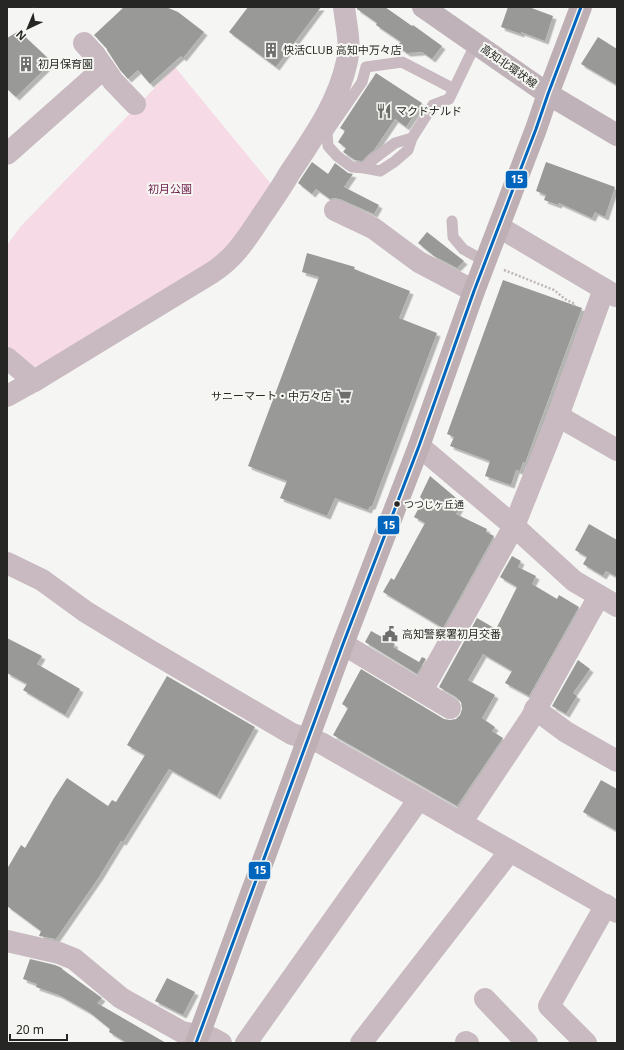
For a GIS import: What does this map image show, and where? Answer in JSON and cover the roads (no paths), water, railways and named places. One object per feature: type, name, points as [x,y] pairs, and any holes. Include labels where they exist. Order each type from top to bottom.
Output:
[{"type":"main road","name":"高知北環状線","points":[[424,7],[548,94],[617,135]]},
{"type":"main road","points":[[197,1039],[343,644],[419,446],[474,291],[493,265],[499,228],[581,7]]},
{"type":"street","points":[[7,396],[213,272],[224,264],[240,248],[320,126],[340,86],[347,60],[348,41],[344,7]]},
{"type":"street","points":[[84,43],[95,55],[113,81],[136,104]]},
{"type":"street","points":[[7,154],[104,68]]},
{"type":"street","points":[[335,210],[373,228],[419,262],[474,291]]},
{"type":"street","points":[[422,691],[514,526],[610,292],[499,228]]},
{"type":"street","points":[[7,358],[34,381]]},
{"type":"street","points":[[558,416],[617,450]]},
{"type":"street","points":[[419,446],[514,526],[574,581],[608,601],[535,709],[461,823]]},
{"type":"street","points":[[7,563],[42,580],[86,612],[292,734],[321,743],[611,908],[549,1006],[586,1043]]},
{"type":"street","points":[[343,644],[450,708]]},
{"type":"street","points":[[535,709],[566,732],[617,761]]},
{"type":"street","points":[[246,1043],[419,799]]},
{"type":"street","points":[[361,1043],[510,851]]},
{"type":"street","points":[[7,941],[58,953],[74,959],[121,998],[197,1039],[215,1039],[220,1043]]},
{"type":"street","points":[[485,999],[527,1043]]},
{"type":"lane","points":[[451,94],[402,62],[366,67],[362,82],[328,133],[328,146],[337,156],[352,167],[365,168],[371,161],[395,143],[412,138],[433,105],[451,94],[476,44]]},
{"type":"lane","points":[[452,221],[453,238],[463,249],[493,265]]},
{"type":"place","name":"快活CLUB 高知中万々店","points":[[271,50]]},
{"type":"place","name":"初月保育園","points":[[26,64]]},
{"type":"place","name":"マクドナルド","points":[[384,111]]},
{"type":"place","name":"サニーマート・中万々店","points":[[344,396]]},
{"type":"place","name":"つつじヶ丘通","points":[[397,504]]},
{"type":"place","name":"高知警察署初月交番","points":[[390,634]]},
{"type":"park label","name":"初月公園","points":[[170,189]]}]
